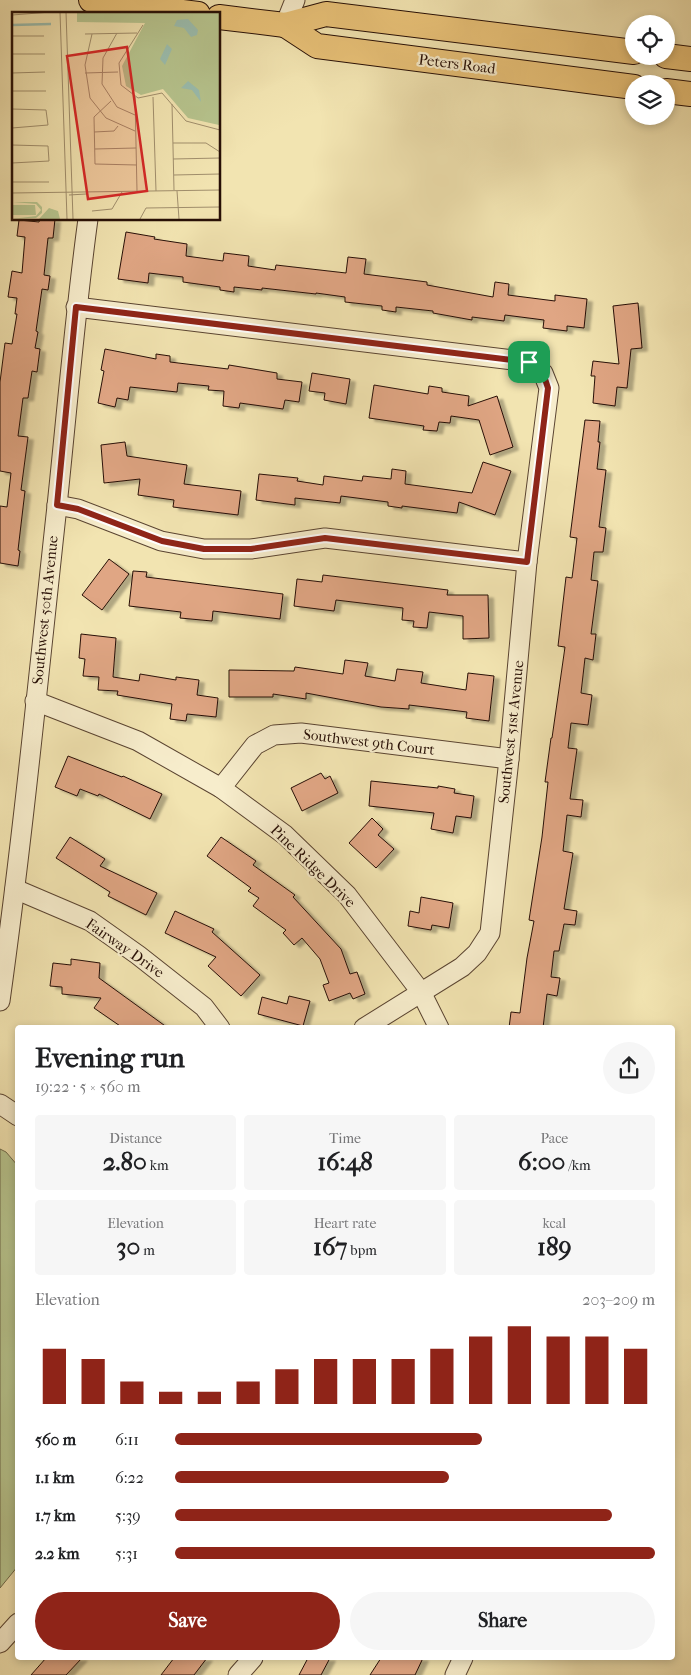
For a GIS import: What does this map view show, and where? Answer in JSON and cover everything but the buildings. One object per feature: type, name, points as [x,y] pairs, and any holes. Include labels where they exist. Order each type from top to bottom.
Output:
[{"type":"main road","points":[[91,0],[115,8],[161,4],[191,12]]},
{"type":"main road","name":"Peters Road","points":[[220,16],[285,25],[326,14],[625,51]]},
{"type":"main road","name":"Peters Road","points":[[285,25],[317,46],[625,85]]},
{"type":"main road","points":[[675,57],[691,59]]},
{"type":"main road","points":[[675,92],[691,94]]},
{"type":"street","points":[[285,25],[294,0]]},
{"type":"street","name":"Southwest 50th Avenue","points":[[0,1001],[15,889],[57,505],[76,307],[88,220]]},
{"type":"street","name":"Southwest 51st Avenue","points":[[76,307],[529,362],[543,373],[548,388],[527,562],[509,759],[490,933],[477,953],[462,967],[369,1025]]},
{"type":"street","points":[[57,505],[78,509],[162,541],[204,549],[251,549],[325,538],[527,562]]},
{"type":"street","name":"Pine Ridge Drive","points":[[35,701],[138,741],[221,788],[286,835],[347,896],[421,992],[438,1025]]},
{"type":"street","name":"Southwest 9th Court","points":[[221,788],[255,745],[274,735],[301,733],[509,759]]},
{"type":"street","name":"Fairway Drive","points":[[15,889],[90,921],[138,955],[204,1008],[218,1025]]},
{"type":"street","points":[[0,1104],[15,1114]]},
{"type":"street","points":[[0,1643],[15,1626]]},
{"type":"street","points":[[238,1675],[250,1660]]},
{"type":"street","points":[[455,1675],[462,1660]]},
{"type":"green space","points":[[0,1149],[6,1152],[15,1162],[15,1570],[0,1588]]},
{"type":"route","points":[[76,307],[529,362],[543,373],[548,388],[527,562],[325,538],[251,549],[204,549],[162,541],[78,509],[57,505],[76,307]]}]
